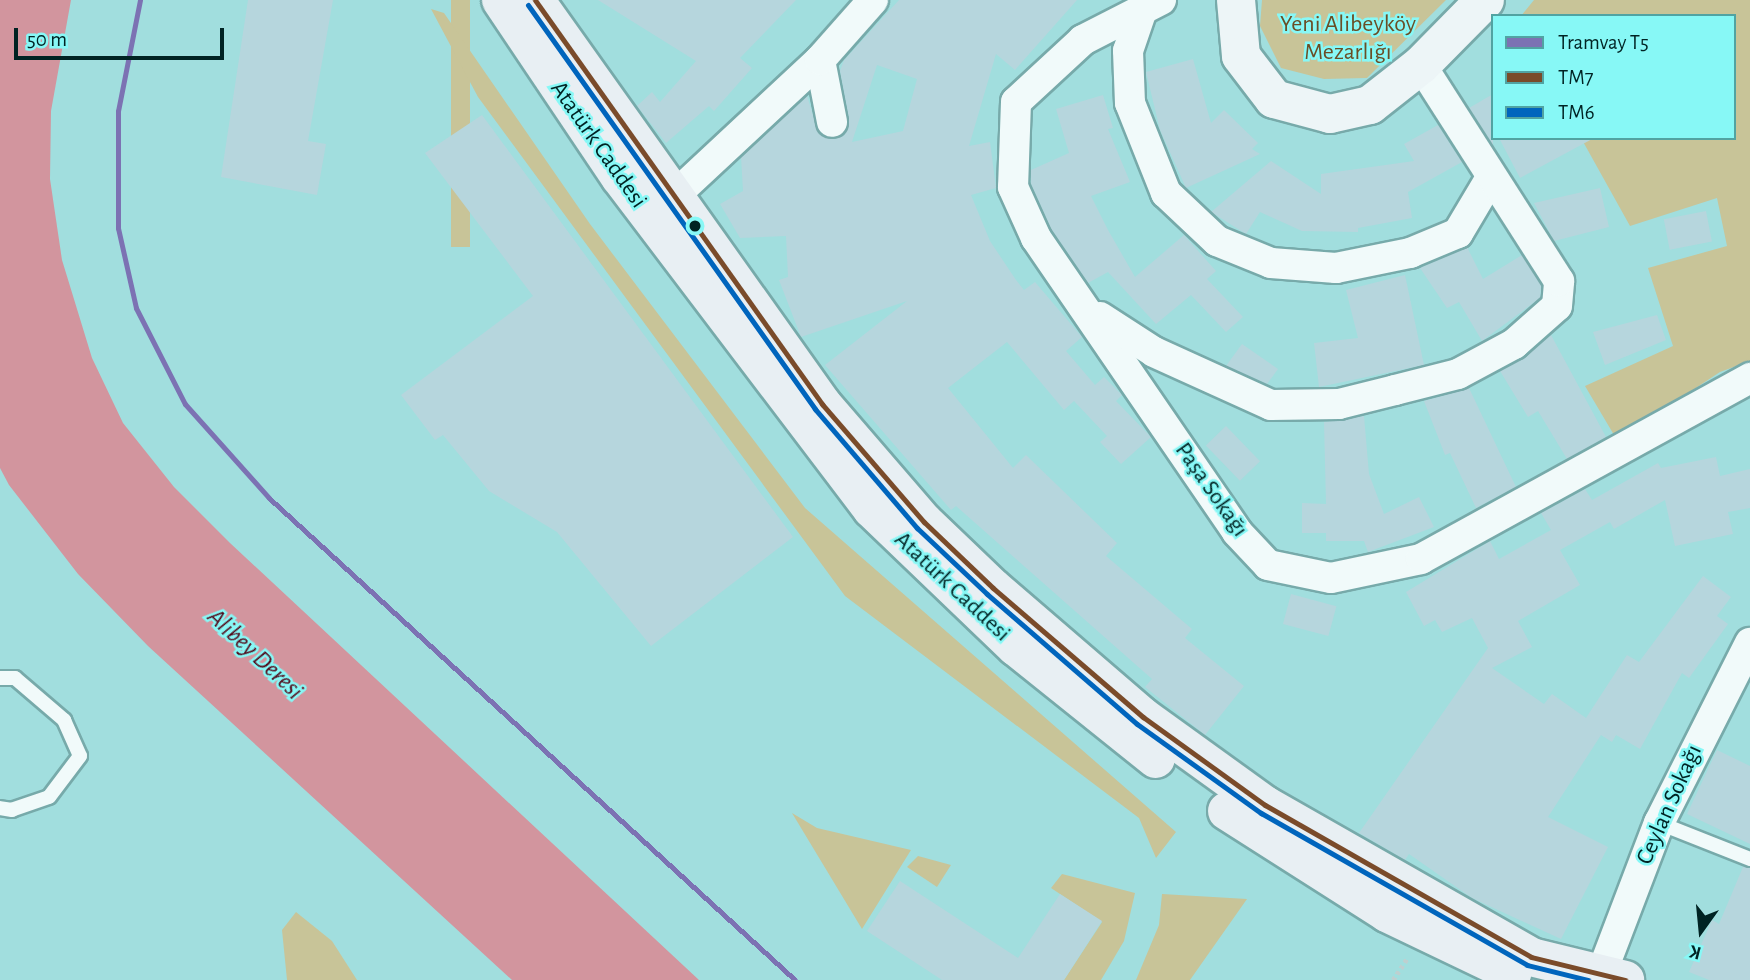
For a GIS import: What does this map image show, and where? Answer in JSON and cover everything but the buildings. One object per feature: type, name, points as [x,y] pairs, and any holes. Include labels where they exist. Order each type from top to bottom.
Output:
[{"type":"main road","name":"Atatürk Caddesi","points":[[501,0],[620,177],[766,376],[833,463],[917,556],[1104,720],[1211,800],[1387,913],[1527,980]]},
{"type":"main road","name":"Atatürk Caddesi","points":[[535,0],[822,404],[924,522],[1073,659],[1200,760],[1338,850],[1531,957],[1609,977]]},
{"type":"main road","points":[[1236,0],[1241,56],[1274,99],[1330,114],[1370,105],[1421,65],[1485,0]]},
{"type":"street","points":[[673,197],[820,60],[873,0]]},
{"type":"street","points":[[1152,5],[1128,51],[1130,103],[1166,193],[1217,241],[1271,263],[1335,268],[1410,253],[1458,233],[1490,179]]},
{"type":"street","name":"Paşa Sokağı","points":[[1152,5],[1083,40],[1016,102],[1013,187],[1036,238],[1237,532],[1268,565],[1331,578],[1421,559],[1750,378]]},
{"type":"street","points":[[820,60],[832,122]]},
{"type":"street","points":[[1087,309],[1154,352],[1271,405],[1339,404],[1458,374],[1514,344],[1557,306],[1559,281],[1490,179],[1421,65]]},
{"type":"street","name":"Ceylan Sokağı","points":[[1609,977],[1659,823],[1750,643]]},
{"type":"lane","points":[[0,678],[15,678],[64,720],[80,756],[49,797],[0,808]]},
{"type":"lane","points":[[1659,823],[1750,859]]},
{"type":"green space","points":[[451,0],[470,0],[470,247],[451,247]]},
{"type":"green space","name":"Yeni Alibeyköy Mezarlığı","points":[[1262,0],[1446,0],[1367,78],[1324,79],[1281,68],[1260,26]]},
{"type":"green space","points":[[1534,0],[1750,0],[1750,361],[1720,372],[1617,440],[1585,386],[1673,346],[1648,268],[1727,246],[1717,198],[1630,226],[1582,140],[1736,140],[1736,14],[1523,14]]},
{"type":"green space","points":[[431,9],[444,13],[590,224],[805,508],[1176,832],[1156,858],[1139,818],[845,596],[478,97]]},
{"type":"green space","points":[[792,813],[817,828],[911,850],[862,929]]},
{"type":"green space","points":[[918,856],[951,865],[937,887],[907,867]]},
{"type":"green space","points":[[1062,874],[1135,893],[1124,941],[1101,980],[1064,980],[1102,922],[1051,888]]},
{"type":"green space","points":[[1162,894],[1247,899],[1190,980],[1136,980],[1159,925]]},
{"type":"green space","points":[[296,912],[332,941],[357,980],[287,980],[282,930]]},
{"type":"water","name":"Alibey Deresi","points":[[0,0],[71,0],[51,111],[50,179],[62,260],[92,358],[123,423],[174,487],[230,543],[699,980],[512,980],[148,646],[78,574],[9,485],[0,468]]},
{"type":"tram line","name":"T5","points":[[140,0],[118,111],[118,228],[136,308],[185,404],[269,498],[795,980]]},
{"type":"transit line","name":"TM7","points":[[535,0],[822,404],[924,522],[993,588],[1143,717],[1265,805],[1531,957],[1625,980]]},
{"type":"transit line","name":"TM6","points":[[528,5],[815,409],[917,528],[987,594],[1137,724],[1261,813],[1527,965],[1588,980]]}]
